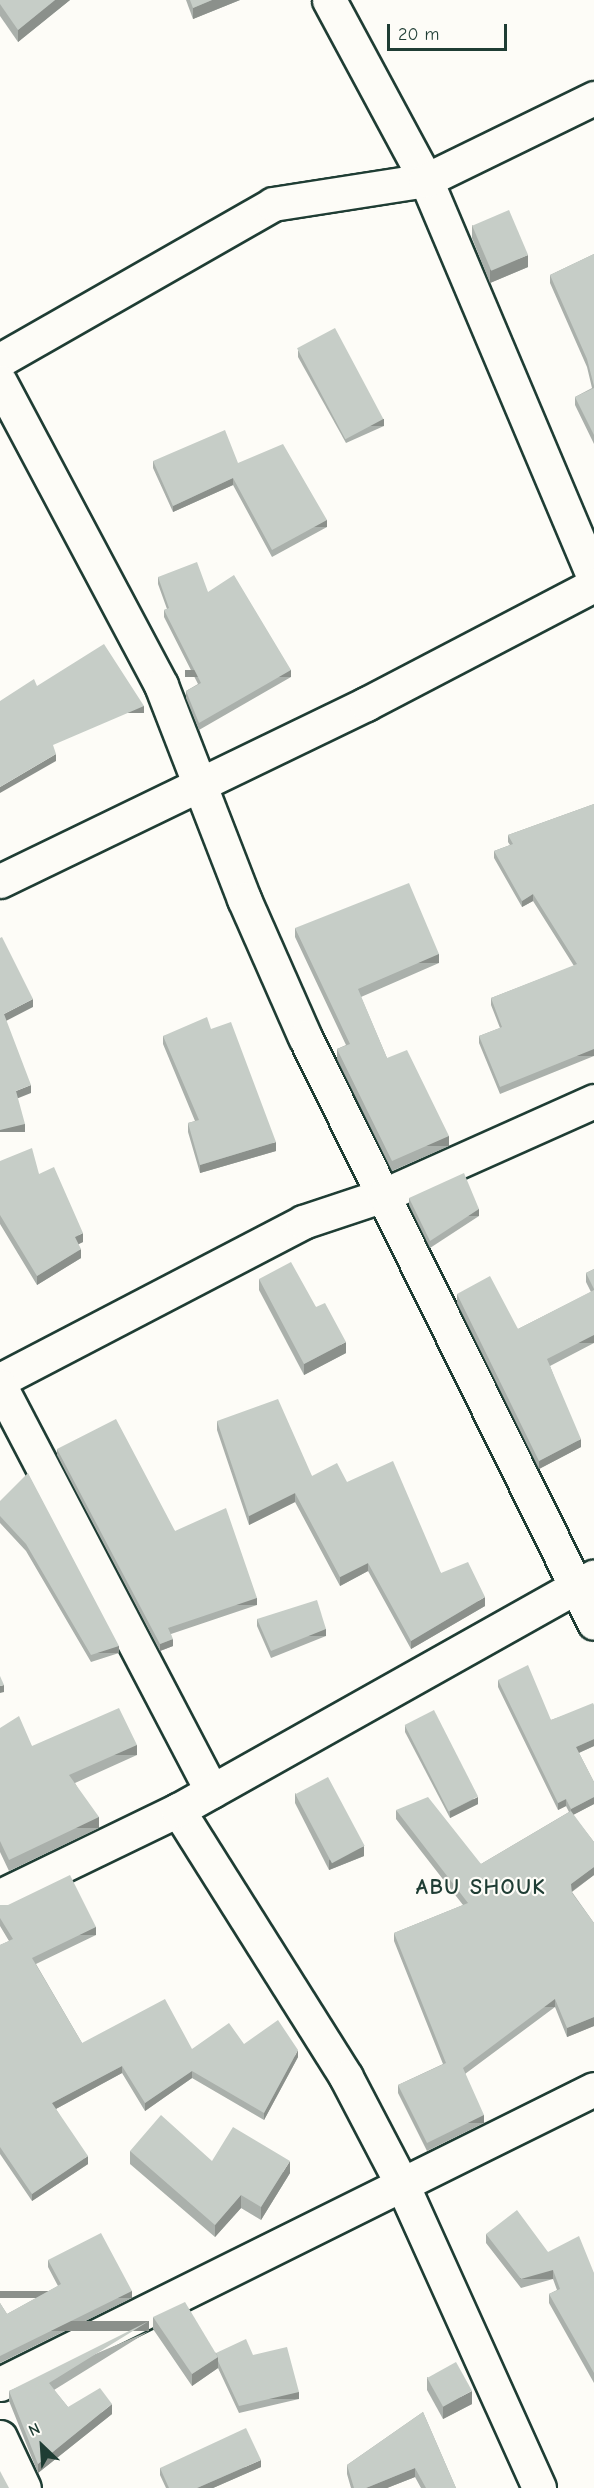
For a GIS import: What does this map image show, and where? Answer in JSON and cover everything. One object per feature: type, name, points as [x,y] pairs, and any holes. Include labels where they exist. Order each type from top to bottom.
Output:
[{"type":"street","points":[[329,0],[426,180],[594,577]]},
{"type":"street","points":[[0,360],[273,204],[426,180],[594,99]]},
{"type":"street","points":[[0,382],[104,571],[202,783],[249,909],[384,1195],[586,1580],[594,1623]]},
{"type":"street","points":[[0,881],[202,783],[594,585]]},
{"type":"street","points":[[0,1380],[303,1222],[384,1195],[594,1101]]},
{"type":"street","points":[[0,1386],[212,1791]]},
{"type":"street","points":[[0,1896],[178,1810],[586,1580]]},
{"type":"street","points":[[178,1810],[345,2076],[402,2184],[539,2488]]},
{"type":"street","points":[[0,2384],[594,2089]]},
{"type":"street","points":[[0,2437],[24,2488]]},
{"type":"building","points":[[0,0],[55,0],[18,30],[0,4]]},
{"type":"building","points":[[190,0],[212,0],[193,8]]},
{"type":"building","points":[[509,210],[528,255],[491,271],[472,226]]},
{"type":"building","points":[[594,254],[594,386],[587,359],[550,275]]},
{"type":"building","points":[[335,328],[383,419],[345,439],[297,348]]},
{"type":"building","points":[[594,388],[594,435],[575,397]]},
{"type":"building","points":[[225,430],[238,463],[283,444],[327,520],[272,550],[233,478],[173,506],[153,461]]},
{"type":"building","points":[[197,562],[208,592],[234,575],[291,670],[199,723],[186,691],[201,683],[164,610],[169,608],[158,577]]},
{"type":"building","points":[[104,644],[144,706],[53,745],[56,754],[0,787],[0,701],[34,679],[37,686]]},
{"type":"building","points":[[594,804],[594,1049],[500,1087],[479,1036],[502,1027],[491,998],[577,964],[533,894],[522,901],[494,851],[513,844],[508,835]]},
{"type":"building","points":[[409,883],[439,954],[358,989],[387,1058],[407,1050],[449,1136],[392,1161],[337,1049],[350,1044],[295,928]]},
{"type":"building","points":[[2,937],[33,999],[4,1014],[31,1085],[16,1091],[25,1124],[0,1130],[0,938]]},
{"type":"building","points":[[207,1017],[211,1029],[231,1022],[276,1142],[200,1165],[188,1123],[199,1120],[163,1036]]},
{"type":"building","points":[[32,1148],[39,1174],[54,1167],[83,1233],[75,1237],[81,1249],[37,1276],[0,1215],[0,1161]]},
{"type":"building","points":[[464,1173],[479,1209],[430,1241],[409,1198]]},
{"type":"building","points":[[291,1262],[316,1307],[325,1303],[346,1342],[304,1364],[259,1279]]},
{"type":"building","points":[[594,1269],[594,1289],[586,1273]]},
{"type":"building","points":[[490,1276],[518,1329],[594,1290],[594,1335],[547,1359],[581,1439],[539,1461],[457,1294]]},
{"type":"building","points":[[278,1399],[312,1476],[337,1463],[347,1482],[393,1461],[441,1573],[468,1562],[485,1597],[411,1641],[368,1563],[340,1577],[295,1493],[249,1516],[217,1421]]},
{"type":"building","points":[[116,1419],[175,1531],[226,1508],[257,1598],[168,1628],[173,1639],[160,1644],[57,1449]]},
{"type":"building","points":[[28,1473],[119,1646],[91,1655],[26,1544],[0,1516],[0,1501]]},
{"type":"building","points":[[317,1600],[326,1629],[271,1651],[257,1619]]},
{"type":"building","points":[[528,1665],[551,1720],[593,1703],[594,1705],[594,1739],[576,1747],[594,1782],[594,1797],[571,1809],[566,1799],[558,1803],[498,1680]]},
{"type":"building","points":[[119,1708],[137,1745],[69,1775],[99,1817],[9,1860],[0,1841],[0,1728],[19,1716],[32,1746]]},
{"type":"building","points":[[434,1710],[478,1796],[449,1811],[405,1725]]},
{"type":"building","points":[[328,1777],[365,1846],[332,1863],[295,1794]]},
{"type":"building","points":[[428,1797],[481,1864],[571,1811],[594,1842],[594,1867],[571,1884],[572,1893],[594,1923],[594,2017],[567,2028],[555,1999],[463,2068],[484,2115],[427,2143],[398,2085],[446,2063],[394,1933],[468,1903],[396,1810]]},
{"type":"building","points":[[70,1875],[96,1927],[32,1958],[82,2043],[165,1999],[192,2049],[229,2023],[244,2044],[278,2020],[298,2050],[264,2113],[192,2071],[145,2103],[122,2066],[52,2103],[88,2156],[32,2194],[0,2147],[0,1945],[13,1939],[0,1918],[0,1905],[8,1905]]},
{"type":"building","points":[[161,2115],[212,2161],[233,2127],[290,2161],[261,2207],[241,2195],[215,2225],[130,2151]]},
{"type":"building","points":[[517,2210],[548,2252],[579,2236],[594,2273],[594,2373],[549,2294],[560,2289],[553,2270],[521,2279],[486,2234]]},
{"type":"building","points":[[101,2233],[132,2291],[0,2356],[0,2303],[7,2314],[61,2284],[48,2260]]},
{"type":"building","points":[[185,2302],[218,2357],[192,2374],[153,2317]]},
{"type":"building","points":[[149,2321],[49,2383],[68,2407],[100,2388],[112,2404],[38,2464],[9,2391]]},
{"type":"building","points":[[246,2339],[253,2355],[287,2347],[299,2392],[239,2406],[216,2353]]},
{"type":"building","points":[[456,2362],[472,2391],[443,2407],[427,2378]]},
{"type":"building","points":[[423,2412],[456,2488],[426,2488],[415,2468],[366,2488],[354,2488],[347,2465]]},
{"type":"building","points":[[246,2428],[261,2460],[197,2488],[169,2488],[160,2468]]},
{"type":"building","points":[[0,2471],[9,2488],[0,2488]]},
{"type":"district","name":"ABU SHOUK","points":[[481,1888]]}]
